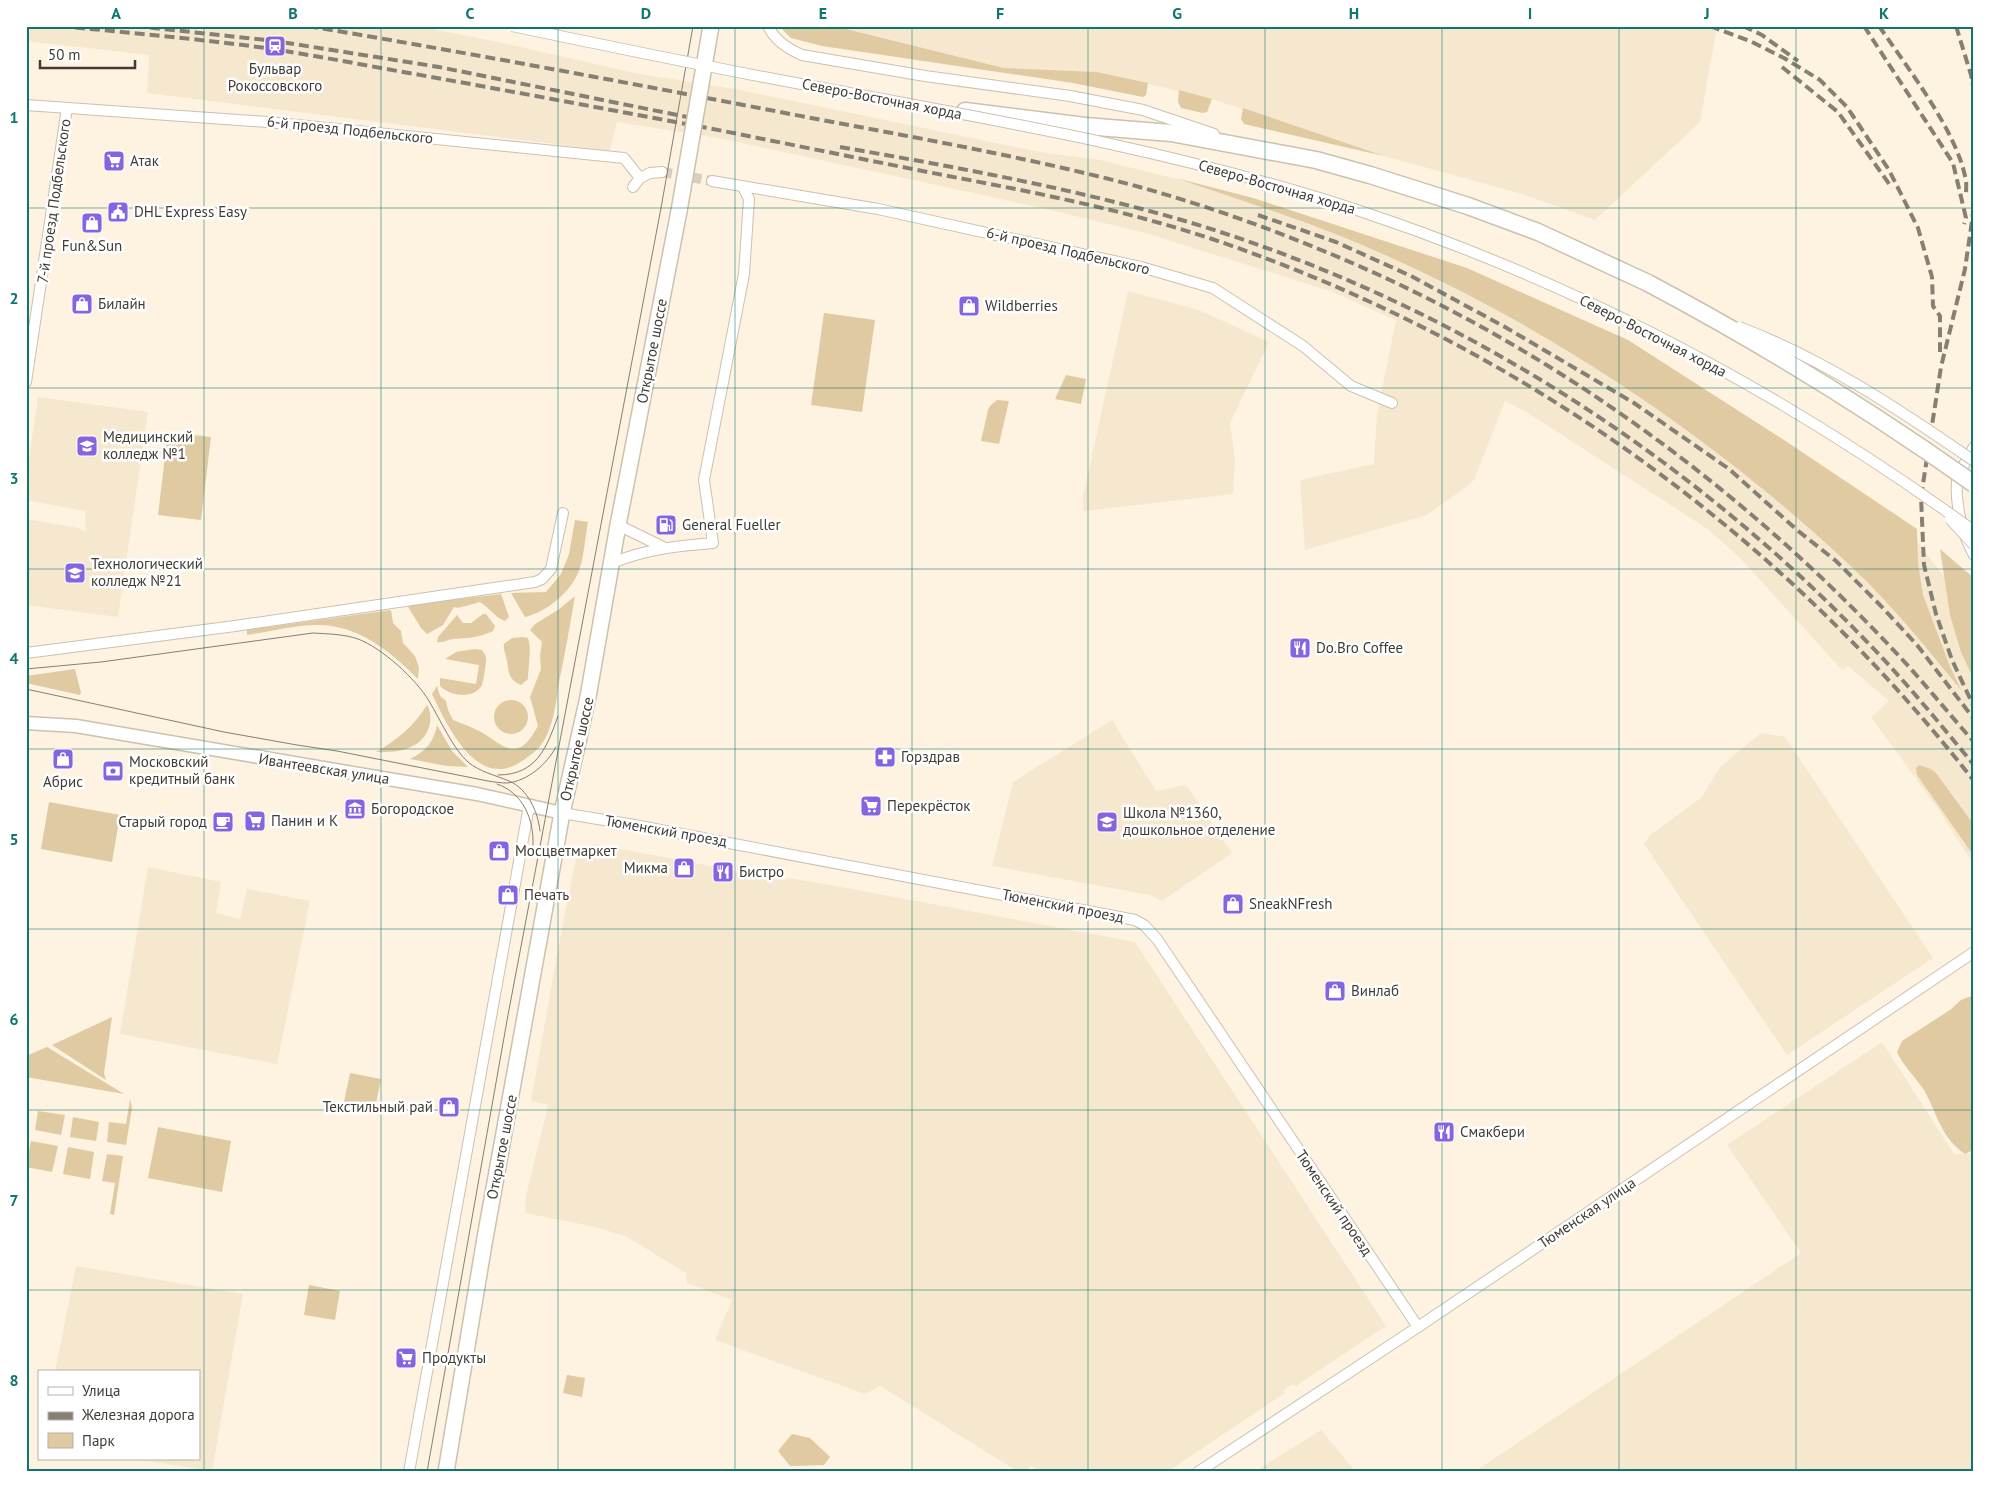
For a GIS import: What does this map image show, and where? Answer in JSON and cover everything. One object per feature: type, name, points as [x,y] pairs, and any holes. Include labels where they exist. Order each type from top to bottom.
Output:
[{"type":"main road","name":"Северо-Восточная хорда","points":[[523,26],[931,106],[1085,126],[1171,133],[1316,160],[1370,175],[1468,206],[1538,232],[1648,283],[1710,316],[1864,410],[1974,484]]},
{"type":"main road","name":"Открытое шоссе","points":[[446,1472],[485,1238],[562,813],[588,697],[618,525],[711,26]]},
{"type":"street","name":"Северо-Восточная хорда","points":[[512,26],[753,75],[1038,129],[1162,156],[1274,185],[1364,212],[1530,276],[1678,346],[1754,387],[1839,439],[1974,531]]},
{"type":"street","points":[[768,26],[780,42],[789,50],[802,55],[925,76],[1070,96],[1143,110],[1251,147]]},
{"type":"street","name":"6-й проезд Подбельского","points":[[26,105],[268,122],[624,158],[640,178]]},
{"type":"street","name":"7-й проезд Подбельского","points":[[26,382],[67,108]]},
{"type":"street","points":[[634,187],[640,178],[650,173],[662,172]]},
{"type":"street","name":"6-й проезд Подбельского","points":[[712,181],[878,209],[1142,266],[1213,288],[1303,346],[1351,386],[1392,403]]},
{"type":"street","points":[[612,563],[663,547],[713,543],[704,480],[744,274],[748,199],[743,187]]},
{"type":"street","points":[[1710,316],[1769,338],[1853,382],[1914,419],[1974,461]]},
{"type":"street","points":[[1974,447],[1957,481],[1960,516],[1966,540],[1974,555]]},
{"type":"street","points":[[1933,502],[1974,545]]},
{"type":"street","points":[[26,653],[235,626],[535,582],[551,569],[563,513]]},
{"type":"street","points":[[618,525],[663,547]]},
{"type":"street","name":"Ивантеевская улица","points":[[26,723],[76,726],[477,794],[562,813]]},
{"type":"street","points":[[410,1472],[529,806]]},
{"type":"street","name":"Тюменский проезд","points":[[562,813],[1136,920],[1144,925],[1156,939],[1418,1327]]},
{"type":"street","name":"Тюменская улица","points":[[1198,1472],[1418,1327],[1974,952]]},
{"type":"shaded area","points":[[26,26],[418,26],[517,46],[634,73],[735,89],[1040,152],[1100,160],[1253,198],[1343,227],[1912,535],[1974,615],[1974,865],[1938,809],[1871,717],[1889,701],[1848,666],[1842,670],[1741,559],[1709,530],[1528,413],[1505,401],[1474,480],[1463,489],[1427,515],[1305,550],[1300,480],[1374,464],[1377,414],[1396,320],[1330,291],[1149,234],[1051,210],[724,139],[617,122],[610,151],[147,93],[149,55],[26,41]]},
{"type":"shaded area","points":[[834,26],[1717,26],[1700,122],[1595,220],[1519,193],[1384,156],[1212,99],[1097,72],[1004,68]]},
{"type":"shaded area","points":[[1128,291],[1199,310],[1269,342],[1230,423],[1235,459],[1233,494],[1083,511],[1083,497]]},
{"type":"shaded area","name":"Медицинский колледж №1","points":[[38,397],[148,412],[118,617],[26,605],[26,519],[79,528],[86,533],[85,511],[26,500],[26,480]]},
{"type":"shaded area","name":"Школа №1360, дошкольное отделение","points":[[1112,720],[1156,791],[1186,785],[1232,853],[1162,901],[1150,895],[992,866],[1013,782]]},
{"type":"shaded area","points":[[1761,733],[1785,737],[1933,958],[1787,1055],[1644,844],[1650,835],[1701,798],[1721,766]]},
{"type":"shaded area","points":[[595,844],[784,880],[789,878],[841,887],[1135,942],[1386,1326],[1296,1386],[1294,1384],[1288,1387],[1283,1391],[1285,1393],[1167,1472],[1042,1472],[1031,1466],[1026,1472],[1019,1472],[880,1386],[865,1394],[715,1340],[732,1300],[687,1283],[686,1273],[627,1237],[596,1227],[525,1213],[526,1196],[548,1105],[531,1101],[557,955],[576,858],[581,850]]},
{"type":"shaded area","points":[[148,867],[221,882],[216,913],[240,919],[247,889],[310,901],[277,1064],[120,1034]]},
{"type":"shaded area","points":[[1882,1042],[1954,1154],[1974,1154],[1974,1472],[1474,1472],[1801,1253],[1727,1145]]},
{"type":"shaded area","points":[[76,1266],[243,1294],[212,1471],[140,1460],[200,1460],[200,1370],[55,1370]]},
{"type":"shaded area","points":[[1321,1430],[1356,1472],[1254,1472]]},
{"type":"green space","points":[[779,26],[834,26],[1004,68],[1097,72],[1148,83],[1146,95],[1143,97],[1073,83],[822,46],[791,38]]},
{"type":"green space","points":[[1179,90],[1212,99],[1207,112],[1203,113],[1181,108],[1178,102]]},
{"type":"green space","points":[[1243,108],[1384,156],[1244,124],[1241,119]]},
{"type":"green space","points":[[1176,178],[1253,198],[1467,268],[1628,340],[1787,442],[1917,529],[1918,563],[1923,595],[1961,690],[1885,601],[1826,543],[1726,459],[1622,386],[1514,320],[1401,262],[1322,229]]},
{"type":"green space","points":[[824,313],[875,320],[862,412],[811,405]]},
{"type":"green space","points":[[1066,375],[1086,379],[1081,404],[1055,399]]},
{"type":"green space","points":[[997,400],[1009,401],[999,444],[981,441],[988,410]]},
{"type":"green space","points":[[168,432],[211,437],[201,520],[158,515]]},
{"type":"green space","points":[[575,520],[588,522],[580,568],[574,581],[556,601],[541,611],[525,617],[511,593],[546,592],[561,574],[569,554]]},
{"type":"green space","points":[[1940,549],[1974,578],[1974,680],[1961,652],[1950,615]]},
{"type":"green space","points":[[501,594],[509,617],[505,621],[480,602],[458,608],[454,607],[443,625],[427,634],[421,628],[407,605]]},
{"type":"green space","points":[[575,596],[555,711],[545,739],[532,754],[506,768],[491,768],[478,762],[455,737],[432,694],[437,686],[440,696],[446,701],[453,720],[479,731],[507,748],[514,749],[524,745],[538,726],[530,697],[541,669],[542,642],[530,630],[535,624],[558,610]]},
{"type":"green space","points":[[391,610],[393,623],[401,631],[403,643],[415,656],[419,668],[418,679],[384,649],[359,634],[345,629],[308,625],[247,635],[247,630]]},
{"type":"green space","points":[[483,614],[486,614],[495,626],[493,631],[468,638],[437,642],[438,637],[457,615],[463,623],[471,623]]},
{"type":"green space","points":[[512,638],[528,638],[530,653],[528,679],[521,685],[510,675],[504,644]]},
{"type":"green space","points":[[475,649],[482,650],[486,657],[482,685],[478,690],[468,695],[462,695],[450,692],[440,686],[440,678],[476,684],[479,665],[445,659],[456,652]]},
{"type":"green space","points":[[75,669],[80,695],[26,683],[26,676]]},
{"type":"green space","points":[[511,700],[523,705],[528,717],[523,729],[511,734],[499,729],[494,717],[499,705]]},
{"type":"green space","points":[[427,705],[430,723],[423,739],[409,748],[393,752],[376,752],[404,732],[417,720]]},
{"type":"green space","points":[[437,725],[452,751],[468,767],[447,766],[410,759],[421,753],[428,745],[434,736]]},
{"type":"green space","points":[[1919,765],[1936,773],[1974,825],[1974,856],[1917,775],[1916,768]]},
{"type":"green space","points":[[49,802],[120,815],[112,862],[41,849]]},
{"type":"green space","points":[[1974,995],[1974,1148],[1965,1154],[1957,1148],[1945,1133],[1924,1090],[1897,1052],[1902,1041],[1950,1010],[1961,1000]]},
{"type":"green space","points":[[112,1017],[104,1073],[106,1080],[52,1045]]},
{"type":"green space","points":[[47,1047],[124,1094],[26,1077],[26,1056]]},
{"type":"green space","points":[[350,1073],[381,1079],[375,1108],[344,1102]]},
{"type":"green space","points":[[130,1099],[132,1108],[126,1145],[107,1142],[109,1122],[126,1124]]},
{"type":"green space","points":[[38,1111],[65,1115],[61,1135],[35,1130]]},
{"type":"green space","points":[[73,1117],[99,1122],[96,1141],[70,1137]]},
{"type":"green space","points":[[158,1127],[231,1141],[222,1192],[148,1178]]},
{"type":"green space","points":[[31,1141],[58,1146],[52,1172],[26,1167]]},
{"type":"green space","points":[[68,1147],[94,1152],[90,1179],[63,1174]]},
{"type":"green space","points":[[107,1154],[123,1156],[114,1215],[110,1214],[115,1183],[102,1181]]},
{"type":"green space","points":[[309,1285],[340,1291],[335,1320],[304,1315]]},
{"type":"green space","points":[[567,1375],[585,1378],[582,1397],[563,1393]]},
{"type":"green space","points":[[792,1434],[810,1438],[830,1457],[824,1465],[790,1466],[778,1451]]},
{"type":"tunnel","points":[[662,172],[712,181]]},
{"type":"tram line","points":[[427,1472],[508,1015],[661,208],[693,26]]},
{"type":"tram line","points":[[26,669],[101,662],[313,633],[353,637],[367,643],[388,657],[416,683],[429,701],[457,750],[468,762],[483,771],[509,781],[527,795],[537,816],[540,831]]},
{"type":"tram line","points":[[26,689],[224,732],[337,751],[488,781],[507,783],[522,779],[536,771],[548,760],[556,747]]},
{"type":"tram line","points":[[498,775],[511,774],[531,765],[544,748],[558,716]]},
{"type":"tram line","points":[[497,784],[514,794],[525,808],[533,835],[533,845]]},
{"type":"railway","points":[[60,26],[272,49],[713,129],[1011,188],[1079,202],[1146,219],[1212,239],[1323,281],[1431,331],[1534,389],[1633,454],[1726,526],[1815,605],[1897,690],[1974,781]]},
{"type":"railway","points":[[135,26],[275,41],[439,67],[697,119]]},
{"type":"railway","points":[[308,26],[620,82],[1034,161],[1137,186],[1194,203],[1277,232],[1331,254],[1411,290],[1489,331],[1564,376],[1637,425],[1707,478],[1839,594],[1900,657],[1974,742]]},
{"type":"railway","points":[[1710,26],[1752,42],[1784,58],[1820,80],[1847,107],[1889,170],[1918,228],[1932,277],[1933,306],[1940,316],[1940,352]]},
{"type":"railway","points":[[1743,26],[1762,35],[1798,61]]},
{"type":"railway","points":[[1864,26],[1953,163],[1966,218],[1964,224]]},
{"type":"railway","points":[[1879,26],[1929,99],[1951,138],[1966,178],[1966,195]]},
{"type":"railway","points":[[1956,26],[1974,91]]},
{"type":"railway","points":[[1782,67],[1838,112],[1892,188]]},
{"type":"railway","points":[[840,147],[1057,188],[1185,221],[1281,253],[1375,292],[1466,337],[1554,388],[1639,445],[1720,506],[1797,573],[1869,644],[1910,688],[1974,765]]},
{"type":"railway","points":[[1974,207],[1965,269],[1941,367],[1921,497],[1924,565],[1936,614],[1952,660],[1974,707]]},
{"type":"railway","points":[[1258,215],[1336,242],[1411,276],[1505,327],[1634,403],[1729,469],[1797,530],[1836,561],[1880,605],[1917,645],[1974,719]]},
{"type":"place","name":"Бульвар Рокоссовского","points":[[275,46]]},
{"type":"place","name":"Атак","points":[[114,161]]},
{"type":"place","name":"DHL Express Easy","points":[[118,212]]},
{"type":"place","name":"Fun&Sun","points":[[92,223]]},
{"type":"place","name":"Билайн","points":[[82,304]]},
{"type":"place","name":"Wildberries","points":[[969,306]]},
{"type":"place","name":"Медицинский колледж №1","points":[[87,446]]},
{"type":"place","name":"General Fueller","points":[[666,525]]},
{"type":"place","name":"Технологический колледж №21","points":[[75,573]]},
{"type":"place","name":"Do.Bro Coffee","points":[[1300,648]]},
{"type":"place","name":"Горздрав","points":[[885,757]]},
{"type":"place","name":"Абрис","points":[[63,759]]},
{"type":"place","name":"Московский кредитный банк","points":[[113,771]]},
{"type":"place","name":"Перекрёсток","points":[[871,806]]},
{"type":"place","name":"Богородское","points":[[355,809]]},
{"type":"place","name":"Панин и К","points":[[255,821]]},
{"type":"place","name":"Старый город","points":[[223,822]]},
{"type":"place","name":"Школа №1360, дошкольное отделение","points":[[1107,822]]},
{"type":"place","name":"Мосцветмаркет","points":[[499,851]]},
{"type":"place","name":"Микма","points":[[684,868]]},
{"type":"place","name":"Бистро","points":[[723,872]]},
{"type":"place","name":"Печать","points":[[508,895]]},
{"type":"place","name":"SneakNFresh","points":[[1233,904]]},
{"type":"place","name":"Винлаб","points":[[1335,991]]},
{"type":"place","name":"Текстильный рай","points":[[449,1107]]},
{"type":"place","name":"Смакбери","points":[[1444,1132]]},
{"type":"place","name":"Продукты","points":[[406,1358]]}]
